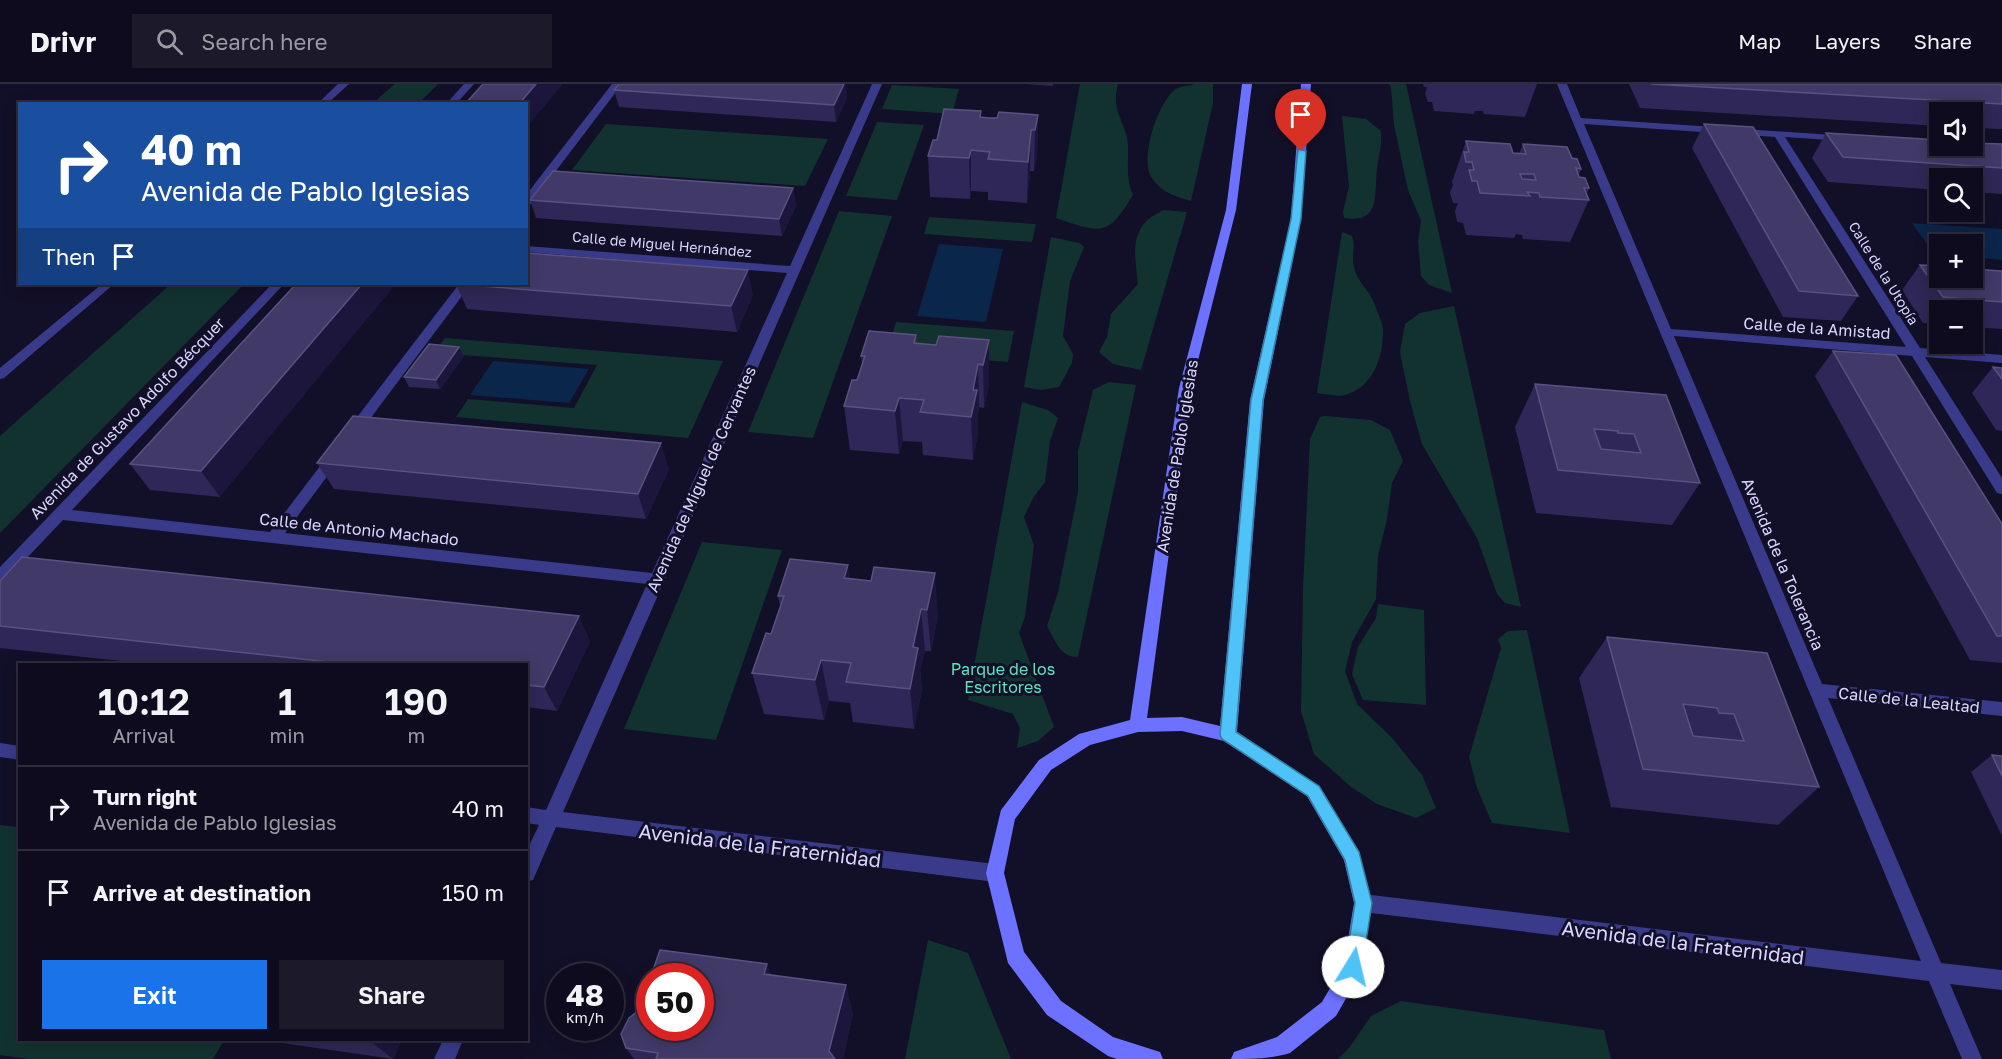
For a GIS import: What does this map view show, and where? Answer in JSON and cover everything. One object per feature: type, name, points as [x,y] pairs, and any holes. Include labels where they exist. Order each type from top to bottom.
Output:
[{"type":"main road","name":"Avenida de Pablo Iglesias","points":[[1138,725],[1185,388],[1231,210],[1247,84]]},
{"type":"main road","points":[[1228,735],[1257,400],[1296,219],[1306,84]]},
{"type":"main road","points":[[1153,1059],[1108,1052],[1054,1008],[1015,956],[995,873],[1007,816],[1045,765],[1085,739],[1138,725],[1182,724],[1228,735],[1313,791],[1353,858],[1363,903],[1353,967],[1329,1009],[1283,1046],[1241,1059]]},
{"type":"street","points":[[323,102],[344,84]]},
{"type":"street","points":[[452,102],[469,84]]},
{"type":"street","points":[[528,200],[617,84]]},
{"type":"street","name":"Avenida de Miguel de Cervantes","points":[[528,870],[877,84]]},
{"type":"street","name":"Avenida de la Tolerancia","points":[[1562,84],[1972,1059]]},
{"type":"street","points":[[1577,121],[1859,138]]},
{"type":"street","name":"Calle de la Utopía","points":[[1778,134],[2002,489]]},
{"type":"street","name":"Calle de Miguel Hernández","points":[[528,249],[794,270]]},
{"type":"street","points":[[0,375],[107,285]]},
{"type":"street","name":"Avenida de Gustavo Adolfo Bécquer","points":[[0,577],[57,514],[277,285]]},
{"type":"street","points":[[273,538],[464,285]]},
{"type":"street","name":"Calle de la Amistad","points":[[1666,332],[2002,359]]},
{"type":"street","name":"Calle de Antonio Machado","points":[[57,514],[657,579]]},
{"type":"street","name":"Calle de la Lealtad","points":[[1817,690],[2002,709]]},
{"type":"street","points":[[0,750],[18,753]]},
{"type":"street","name":"Avenida de la Fraternidad","points":[[528,815],[995,873]]},
{"type":"street","name":"Avenida de la Fraternidad","points":[[1363,903],[2002,980]]},
{"type":"street","points":[[444,1059],[453,1041]]},
{"type":"green space","points":[[395,84],[438,84],[420,102],[374,102]]},
{"type":"green space","points":[[1080,84],[1118,84],[1116,105],[1128,141],[1129,178],[1133,195],[1116,219],[1102,228],[1083,227],[1056,218]]},
{"type":"green space","points":[[1213,84],[1213,103],[1191,201],[1169,193],[1156,183],[1149,169],[1148,158],[1152,131],[1169,95],[1180,87]]},
{"type":"green space","points":[[1389,84],[1406,84],[1452,293],[1429,285],[1421,276],[1418,241],[1421,221],[1408,190],[1394,125]]},
{"type":"green space","points":[[892,85],[959,89],[952,114],[882,109]]},
{"type":"green space","points":[[1342,116],[1366,119],[1381,131],[1373,206],[1364,217],[1356,219],[1344,218],[1343,212],[1349,186]]},
{"type":"green space","points":[[877,122],[924,125],[897,200],[846,196]]},
{"type":"green space","points":[[606,124],[828,139],[805,186],[572,170]]},
{"type":"green space","points":[[1164,210],[1187,212],[1141,370],[1113,364],[1099,352],[1107,337],[1111,314],[1138,284],[1135,250],[1139,231],[1153,216]]},
{"type":"green space","points":[[839,211],[892,216],[813,438],[748,432]]},
{"type":"green space","points":[[929,217],[1036,224],[1032,242],[924,234]]},
{"type":"green space","points":[[1342,232],[1352,236],[1353,263],[1360,282],[1374,303],[1383,329],[1383,339],[1379,360],[1370,378],[1355,391],[1338,396],[1317,393]]},
{"type":"green space","points":[[1051,237],[1079,243],[1084,247],[1070,281],[1063,336],[1073,354],[1072,363],[1059,387],[1041,390],[1024,387]]},
{"type":"green space","points":[[170,285],[243,285],[0,533],[0,436]]},
{"type":"green space","points":[[1454,306],[1521,607],[1505,603],[1497,594],[1477,538],[1422,444],[1410,401],[1400,352],[1405,324],[1420,313]]},
{"type":"green space","points":[[896,322],[1014,331],[1008,362],[887,352]]},
{"type":"green space","points":[[445,338],[723,361],[688,438],[456,417],[468,399],[574,408],[597,365],[434,353]]},
{"type":"green space","name":"Parque de los Escritores","points":[[1109,382],[1136,385],[1078,657],[1072,657],[1062,651],[1047,626],[1058,592],[1078,492],[1078,451],[1093,390]]},
{"type":"green space","name":"Parque de los Escritores","points":[[1022,402],[1048,410],[1058,418],[1050,441],[1045,482],[1033,498],[1024,517],[1034,545],[1025,617],[1019,633],[1054,727],[1038,741],[1017,748],[1020,728],[1013,714],[968,700]]},
{"type":"green space","points":[[1320,417],[1371,420],[1390,430],[1403,461],[1392,483],[1387,519],[1378,556],[1376,599],[1352,642],[1345,671],[1357,704],[1392,738],[1422,775],[1436,808],[1416,818],[1377,804],[1350,786],[1314,754],[1301,711],[1303,589],[1310,439]]},
{"type":"green space","points":[[702,542],[782,550],[716,740],[624,729]]},
{"type":"green space","points":[[1378,604],[1424,610],[1426,705],[1363,700],[1352,674],[1358,647],[1376,618]]},
{"type":"green space","points":[[1527,630],[1570,833],[1492,823],[1477,788],[1469,757],[1501,648],[1498,639],[1508,631]]},
{"type":"green space","points":[[0,825],[18,827],[18,1041],[223,1041],[213,1059],[28,1059],[0,1055]]},
{"type":"green space","points":[[928,940],[968,953],[1011,1059],[905,1059]]},
{"type":"green space","points":[[1401,1001],[1604,1030],[1611,1059],[1338,1059],[1349,1048],[1371,1016]]},
{"type":"water","points":[[1912,223],[2002,229],[2002,260],[1983,258],[1983,234],[1929,234],[1929,247]]},
{"type":"water","points":[[939,244],[1003,249],[986,322],[917,316]]},
{"type":"water","points":[[493,361],[589,369],[569,403],[470,395]]},
{"type":"building","points":[[483,84],[536,84],[521,102],[467,102]]},
{"type":"building","points":[[619,84],[844,84],[834,105],[614,90]]},
{"type":"building","points":[[1651,84],[2002,84],[2002,104]]},
{"type":"building","points":[[944,109],[981,111],[980,117],[989,118],[997,118],[999,112],[1038,115],[1035,130],[1031,130],[1028,162],[988,159],[990,152],[971,150],[969,158],[928,156],[933,140],[937,140]]},
{"type":"building","points":[[1704,124],[1753,127],[1858,296],[1799,291]]},
{"type":"building","points":[[1826,133],[1929,139],[1929,156],[1983,156],[1983,143],[2002,144],[2002,168],[1843,157]]},
{"type":"building","points":[[1466,141],[1510,144],[1513,153],[1526,154],[1523,144],[1567,147],[1572,158],[1577,159],[1581,169],[1576,168],[1579,177],[1585,178],[1589,188],[1584,188],[1589,200],[1540,197],[1539,193],[1527,192],[1530,196],[1480,193],[1477,181],[1472,181],[1469,170],[1474,170],[1472,162],[1466,162],[1464,152],[1469,152]],"holes":[[[1520,174],[1534,174],[1536,180],[1522,179]]]},
{"type":"building","points":[[553,171],[793,188],[779,219],[530,200]]},
{"type":"building","points":[[528,253],[748,270],[731,306],[468,285],[528,285]]},
{"type":"building","points":[[1920,265],[1929,265],[1929,278]]},
{"type":"building","points":[[1983,270],[2002,271],[2002,302],[1943,297],[1937,288],[1983,288]]},
{"type":"building","points":[[295,285],[361,285],[201,471],[130,464]]},
{"type":"building","points":[[869,331],[916,335],[914,343],[936,345],[939,336],[989,340],[983,365],[978,364],[973,390],[977,390],[971,417],[920,412],[924,400],[899,398],[895,411],[844,406],[852,380],[857,380],[865,356],[861,356]]},
{"type":"building","points":[[429,344],[459,347],[436,380],[404,377]]},
{"type":"building","points":[[1833,351],[1896,355],[2002,524],[2002,636],[1997,636]]},
{"type":"building","points":[[1993,367],[2002,368],[2002,379]]},
{"type":"building","points":[[1535,384],[1666,395],[1700,483],[1558,470]],"holes":[[[1594,429],[1618,431],[1618,433],[1634,434],[1641,453],[1601,449]]]},
{"type":"building","points":[[353,416],[661,443],[638,494],[317,463]]},
{"type":"building","points":[[22,557],[579,616],[544,687],[528,685],[528,663],[338,663],[0,626],[0,581]]},
{"type":"building","points":[[790,559],[848,565],[844,578],[871,581],[874,567],[935,573],[927,610],[921,609],[913,647],[918,648],[910,689],[846,682],[851,663],[821,660],[815,680],[752,673],[766,633],[771,634],[784,596],[778,596]]},
{"type":"building","points":[[1607,637],[1767,653],[1819,787],[1643,769]],"holes":[[[1683,704],[1717,708],[1719,713],[1734,714],[1744,741],[1693,736]]]},
{"type":"building","points":[[1992,755],[2002,756],[2002,776]]},
{"type":"building","points":[[660,950],[767,964],[764,974],[846,985],[829,1051],[835,1059],[656,1059],[658,1053],[626,1048],[624,1028],[629,1018],[636,1012],[636,1041],[714,1041],[714,963],[656,963]]},
{"type":"route","points":[[1301,151],[1296,219],[1257,400],[1228,735],[1313,791],[1353,858],[1363,903],[1353,967]]}]
